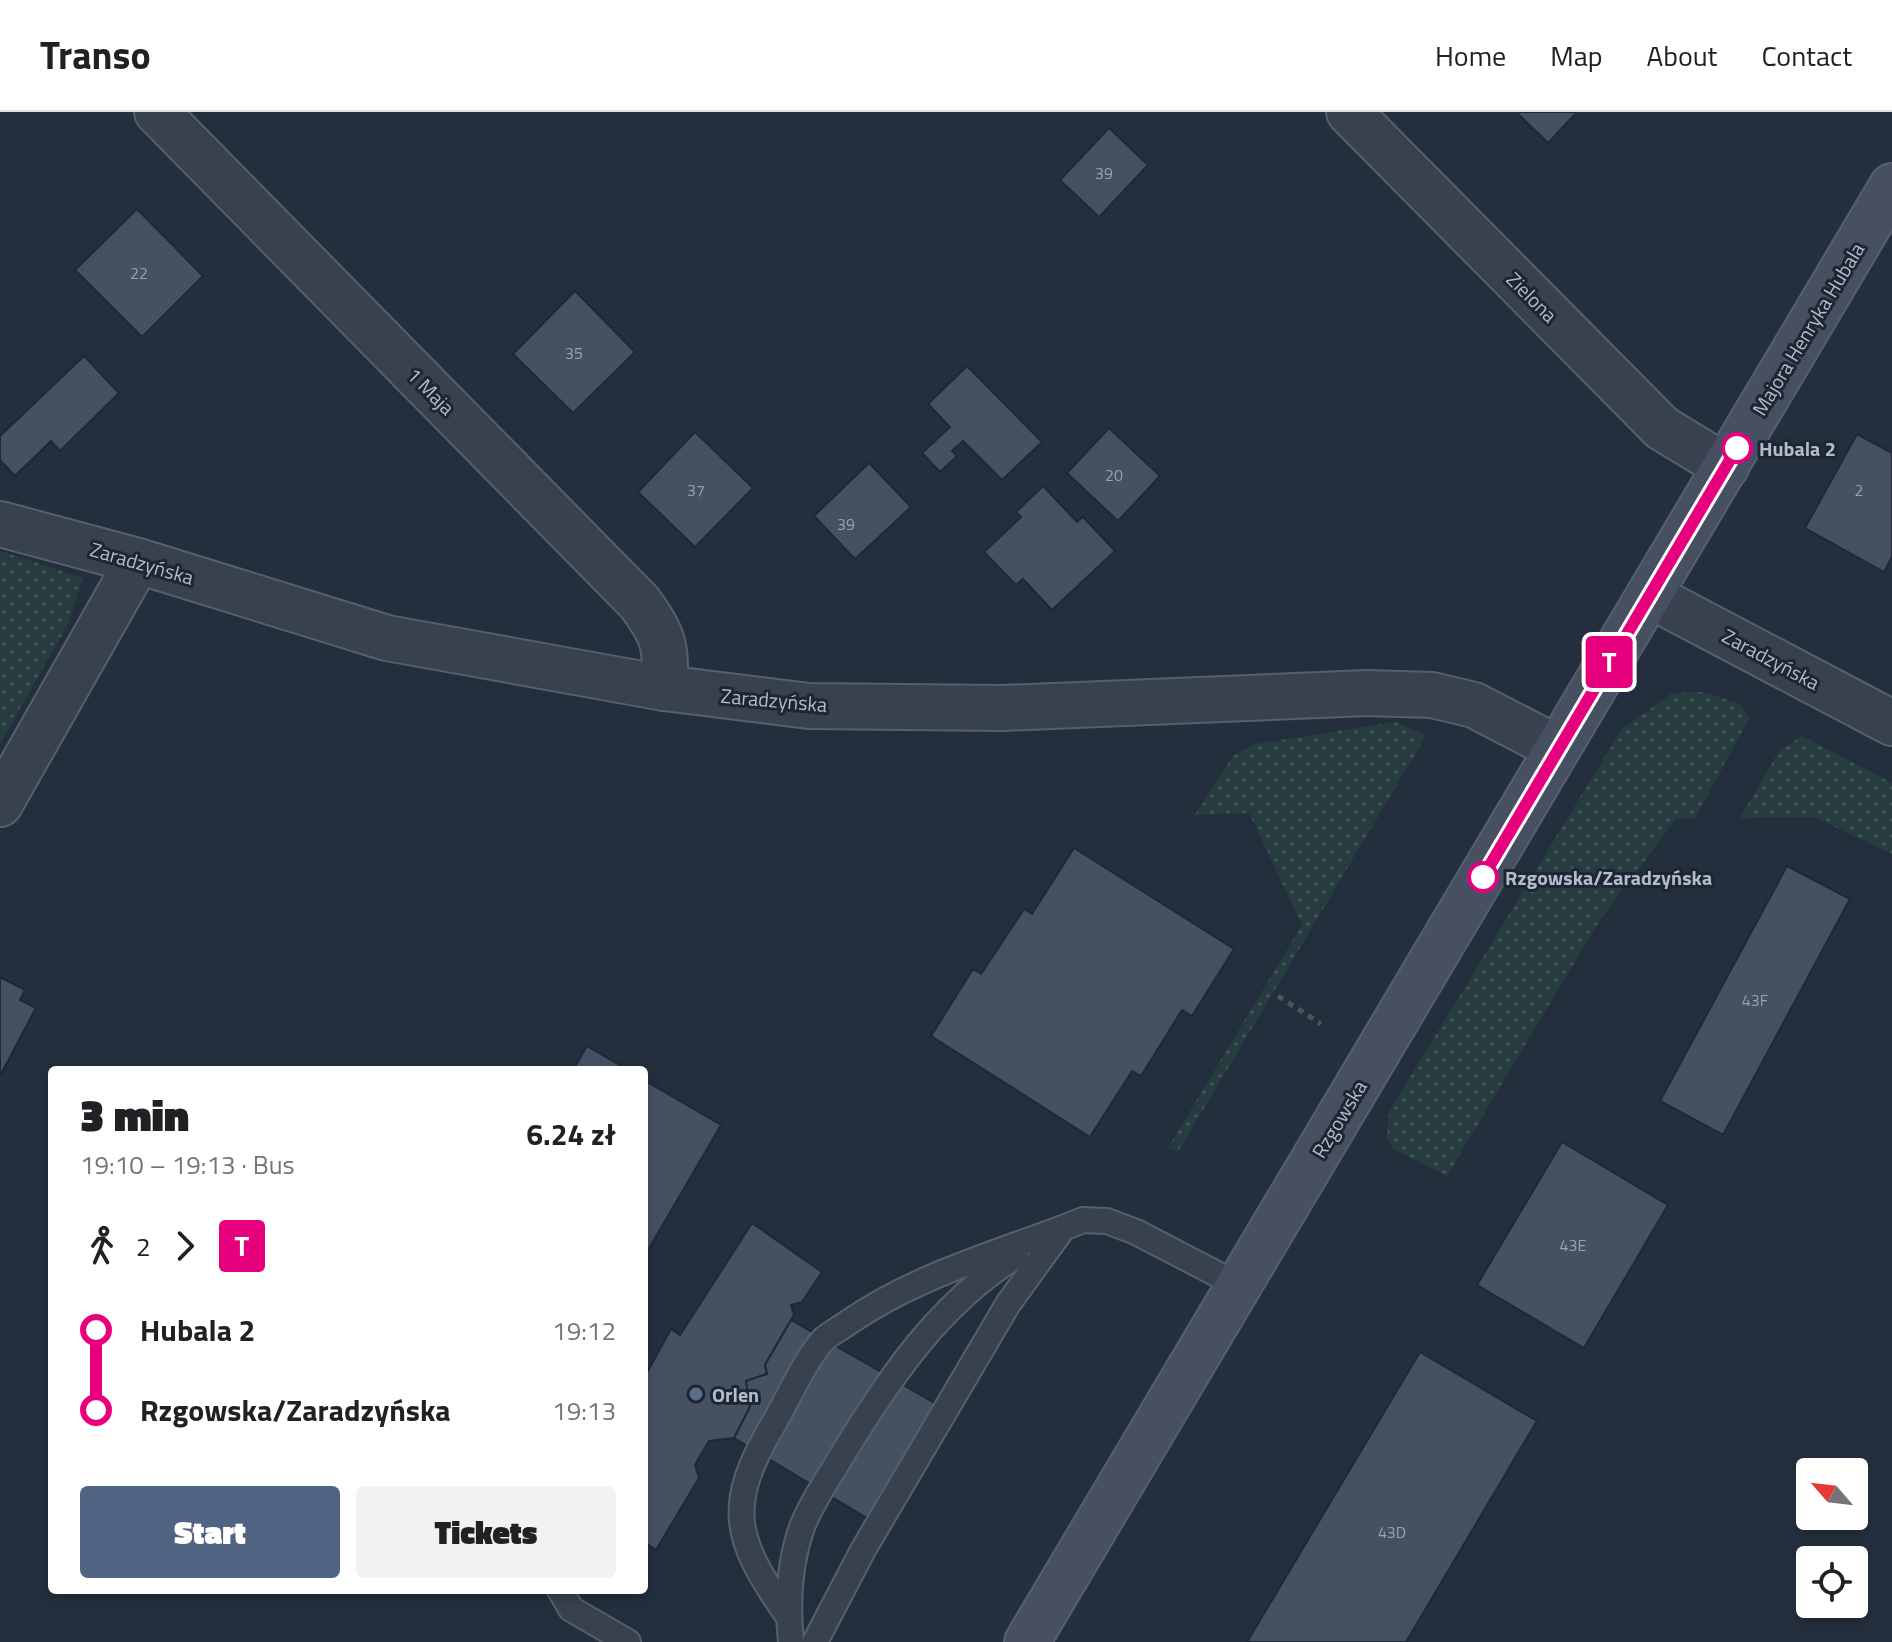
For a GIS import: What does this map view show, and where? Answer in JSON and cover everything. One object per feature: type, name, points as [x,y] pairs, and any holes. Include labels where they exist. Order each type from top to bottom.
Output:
[{"type":"main road","name":"Majora Henryka Hubala","points":[[1649,595],[1892,186]]},
{"type":"main road","name":"Rzgowska","points":[[1027,1642],[1649,595]]},
{"type":"street","name":"1 Maja","points":[[157,112],[639,602],[658,627],[666,651],[664,688]]},
{"type":"street","name":"Zielona","points":[[1349,112],[1662,428],[1726,467]]},
{"type":"street","name":"Zaradzyńska","points":[[0,524],[138,561],[387,638],[664,688],[809,706],[987,708],[1368,693],[1432,695],[1474,705],[1557,748]]},
{"type":"street","points":[[0,804],[138,561]]},
{"type":"street","name":"Zaradzyńska","points":[[1649,595],[1892,723]]},
{"type":"lane","points":[[788,1616],[762,1579],[747,1546],[739,1521],[740,1507],[757,1452],[824,1340],[878,1303],[917,1283],[1083,1220],[1107,1221],[1136,1232],[1240,1286]]},
{"type":"lane","points":[[791,1642],[788,1616],[790,1577],[802,1527],[891,1376],[959,1299],[997,1268],[1063,1228]]},
{"type":"lane","points":[[815,1642],[863,1550],[1008,1304],[1063,1228]]},
{"type":"lane","points":[[562,1594],[571,1609],[628,1642]]},
{"type":"path","points":[[1278,996],[1321,1024]]},
{"type":"green space","points":[[0,551],[83,578],[68,624],[0,744]]},
{"type":"green space","points":[[1702,692],[1741,704],[1749,719],[1695,818],[1676,819],[1599,921],[1447,1176],[1393,1149],[1387,1138],[1389,1112],[1621,730],[1672,693]]},
{"type":"green space","points":[[1396,722],[1426,736],[1178,1152],[1168,1148],[1302,925],[1249,813],[1195,815],[1233,756],[1255,744]]},
{"type":"green space","points":[[1802,736],[1892,783],[1892,854],[1814,817],[1740,818],[1779,751]]},
{"type":"building","points":[[1516,112],[1577,112],[1548,143]]},
{"type":"building","points":[[1109,128],[1148,165],[1099,217],[1060,180]]},
{"type":"building","points":[[137,209],[203,276],[142,337],[75,270]]},
{"type":"building","points":[[575,291],[635,352],[573,413],[513,354]]},
{"type":"building","points":[[84,356],[119,393],[60,451],[51,441],[15,476],[0,460],[0,436]]},
{"type":"building","points":[[967,366],[1042,442],[1002,480],[963,441],[952,451],[957,456],[940,472],[922,453],[950,427],[928,404]]},
{"type":"building","points":[[1109,428],[1160,476],[1118,521],[1067,473]]},
{"type":"building","points":[[695,432],[753,488],[695,547],[638,492]]},
{"type":"building","points":[[1857,434],[1892,453],[1892,557],[1884,572],[1805,528]]},
{"type":"building","points":[[869,463],[911,507],[855,559],[814,516]]},
{"type":"building","points":[[1043,486],[1077,522],[1083,517],[1115,551],[1052,610],[1023,579],[1016,585],[984,552],[1021,517],[1016,512]]},
{"type":"building","points":[[1074,848],[1234,949],[1192,1016],[1182,1010],[1141,1076],[1132,1071],[1090,1137],[931,1036],[973,969],[981,974],[1024,909],[1032,914]]},
{"type":"building","points":[[1787,866],[1850,899],[1723,1135],[1660,1101]]},
{"type":"building","points":[[0,977],[25,990],[20,1000],[36,1008],[0,1076]]},
{"type":"building","points":[[587,1046],[621,1066],[575,1066]]},
{"type":"building","points":[[648,1082],[721,1125],[648,1250]]},
{"type":"building","points":[[1562,1142],[1668,1205],[1584,1348],[1477,1285]]},
{"type":"building","name":"Orlen","points":[[752,1223],[822,1272],[802,1302],[791,1305],[794,1315],[765,1365],[767,1374],[746,1381],[750,1407],[734,1438],[709,1441],[695,1465],[699,1478],[656,1550],[648,1545],[648,1371],[671,1329],[680,1335]]},
{"type":"building","points":[[791,1320],[950,1412],[880,1526],[734,1438],[750,1407],[746,1381],[767,1374],[765,1365]]},
{"type":"building","points":[[1420,1352],[1537,1421],[1406,1642],[1247,1642]]},
{"type":"bus line","name":"T","points":[[1483,877],[1737,448]]},
{"type":"place","name":"Hubala 2","points":[[1737,448]]},
{"type":"place","name":"Rzgowska/Zaradzyńska","points":[[1483,877]]},
{"type":"place","name":"Orlen","points":[[696,1394]]}]
